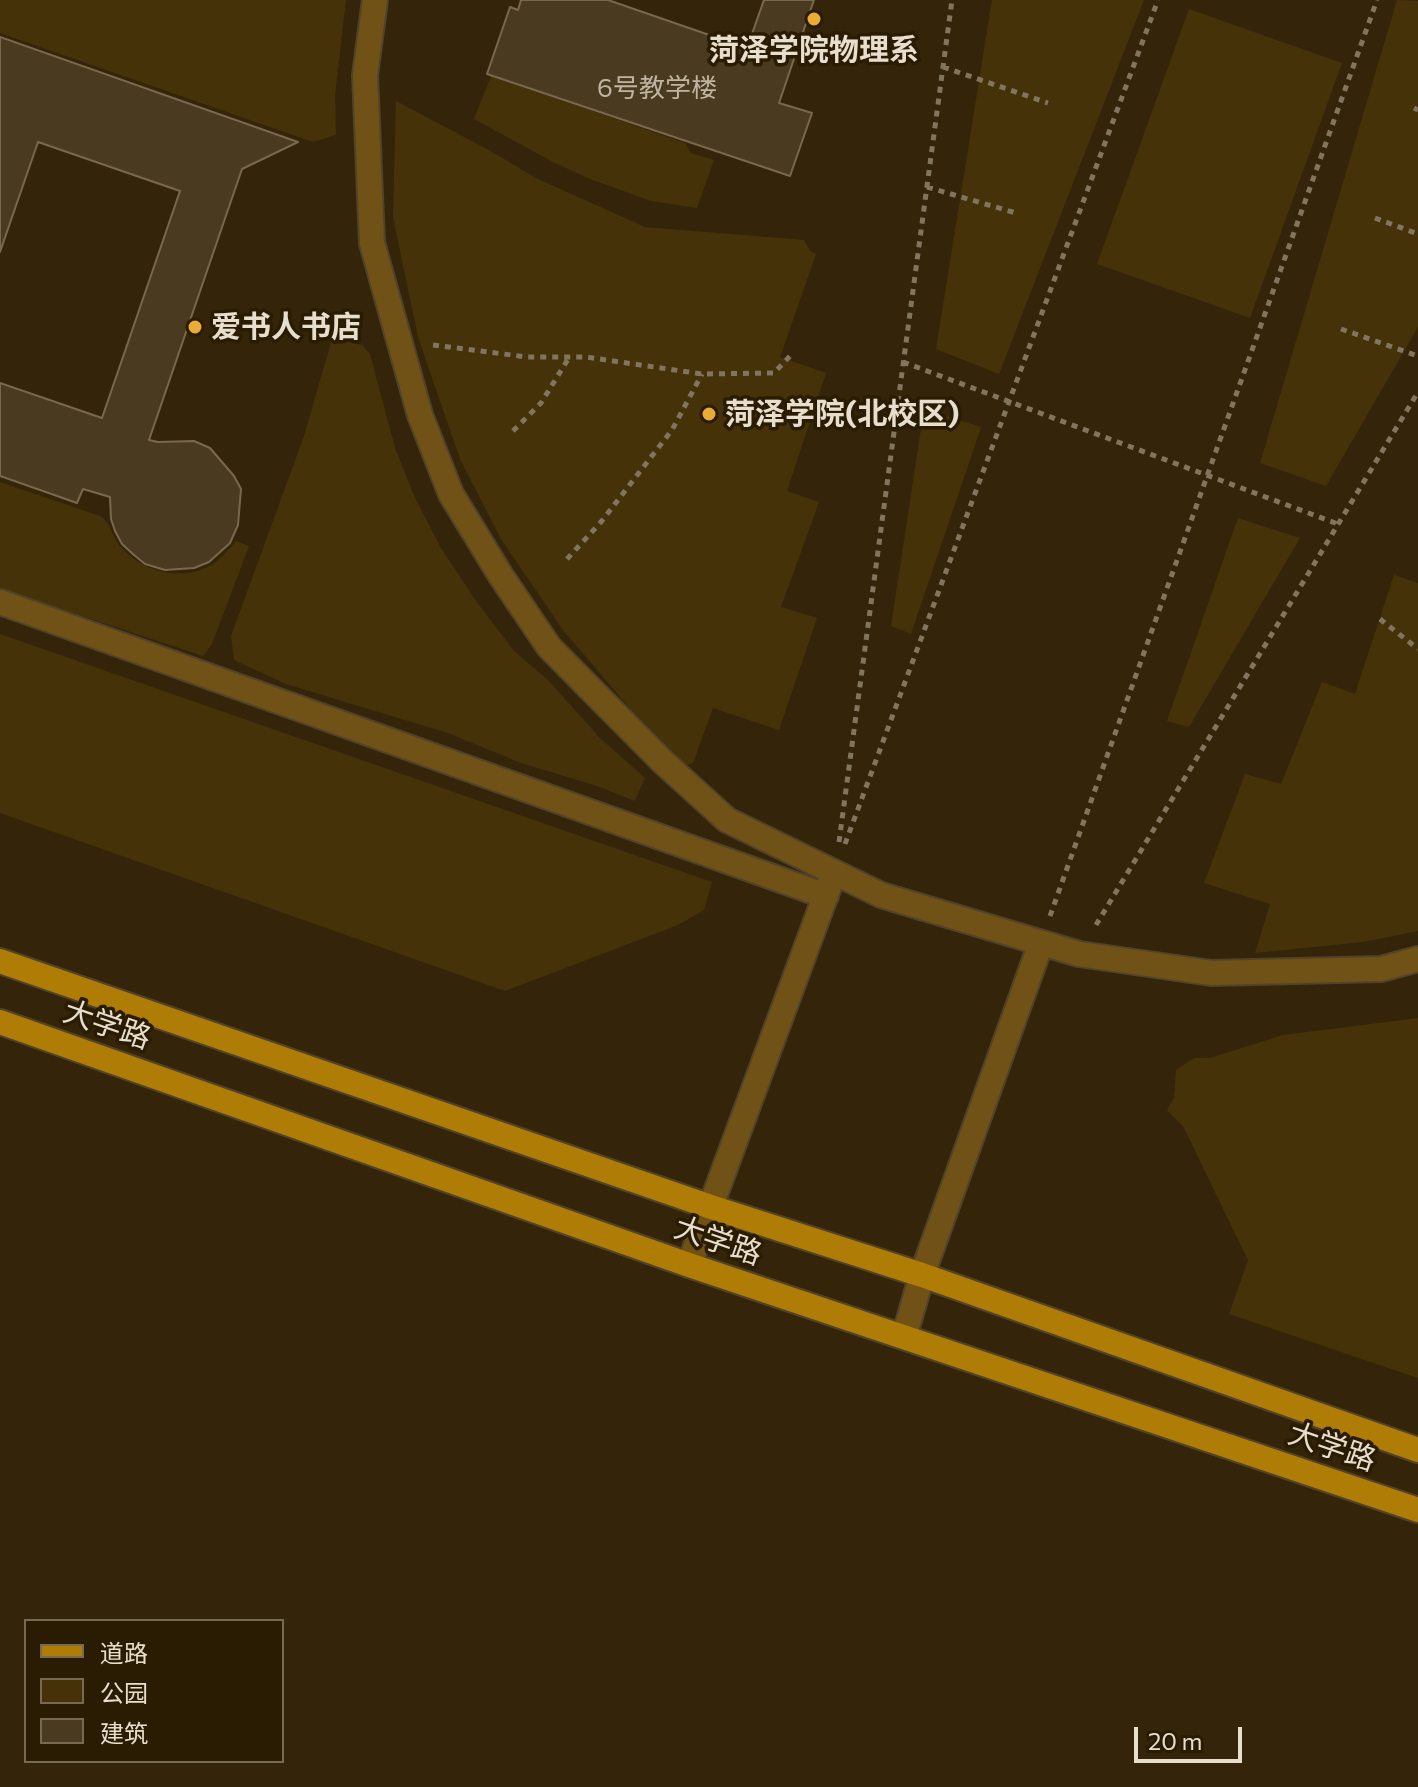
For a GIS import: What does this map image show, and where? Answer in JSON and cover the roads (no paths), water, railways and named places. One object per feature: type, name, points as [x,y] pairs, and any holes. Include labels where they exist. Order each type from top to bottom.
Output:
[{"type":"main road","name":"大学路","points":[[0,961],[711,1207],[922,1275],[1418,1450]]},
{"type":"main road","name":"大学路","points":[[0,1022],[689,1265],[1418,1510]]},
{"type":"street","points":[[375,0],[365,75],[372,243],[420,415],[451,494],[549,647],[662,761],[727,820],[881,895],[1079,954],[1211,973],[1381,969],[1418,959]]},
{"type":"street","points":[[0,602],[826,896]]},
{"type":"street","points":[[689,1265],[835,871]]},
{"type":"street","points":[[904,1337],[922,1275],[1041,943]]},
{"type":"place","name":"菏泽学院物理系","points":[[814,19]]},
{"type":"place","name":"爱书人书店","points":[[195,327]]},
{"type":"place","name":"菏泽学院(北校区)","points":[[709,414]]}]
